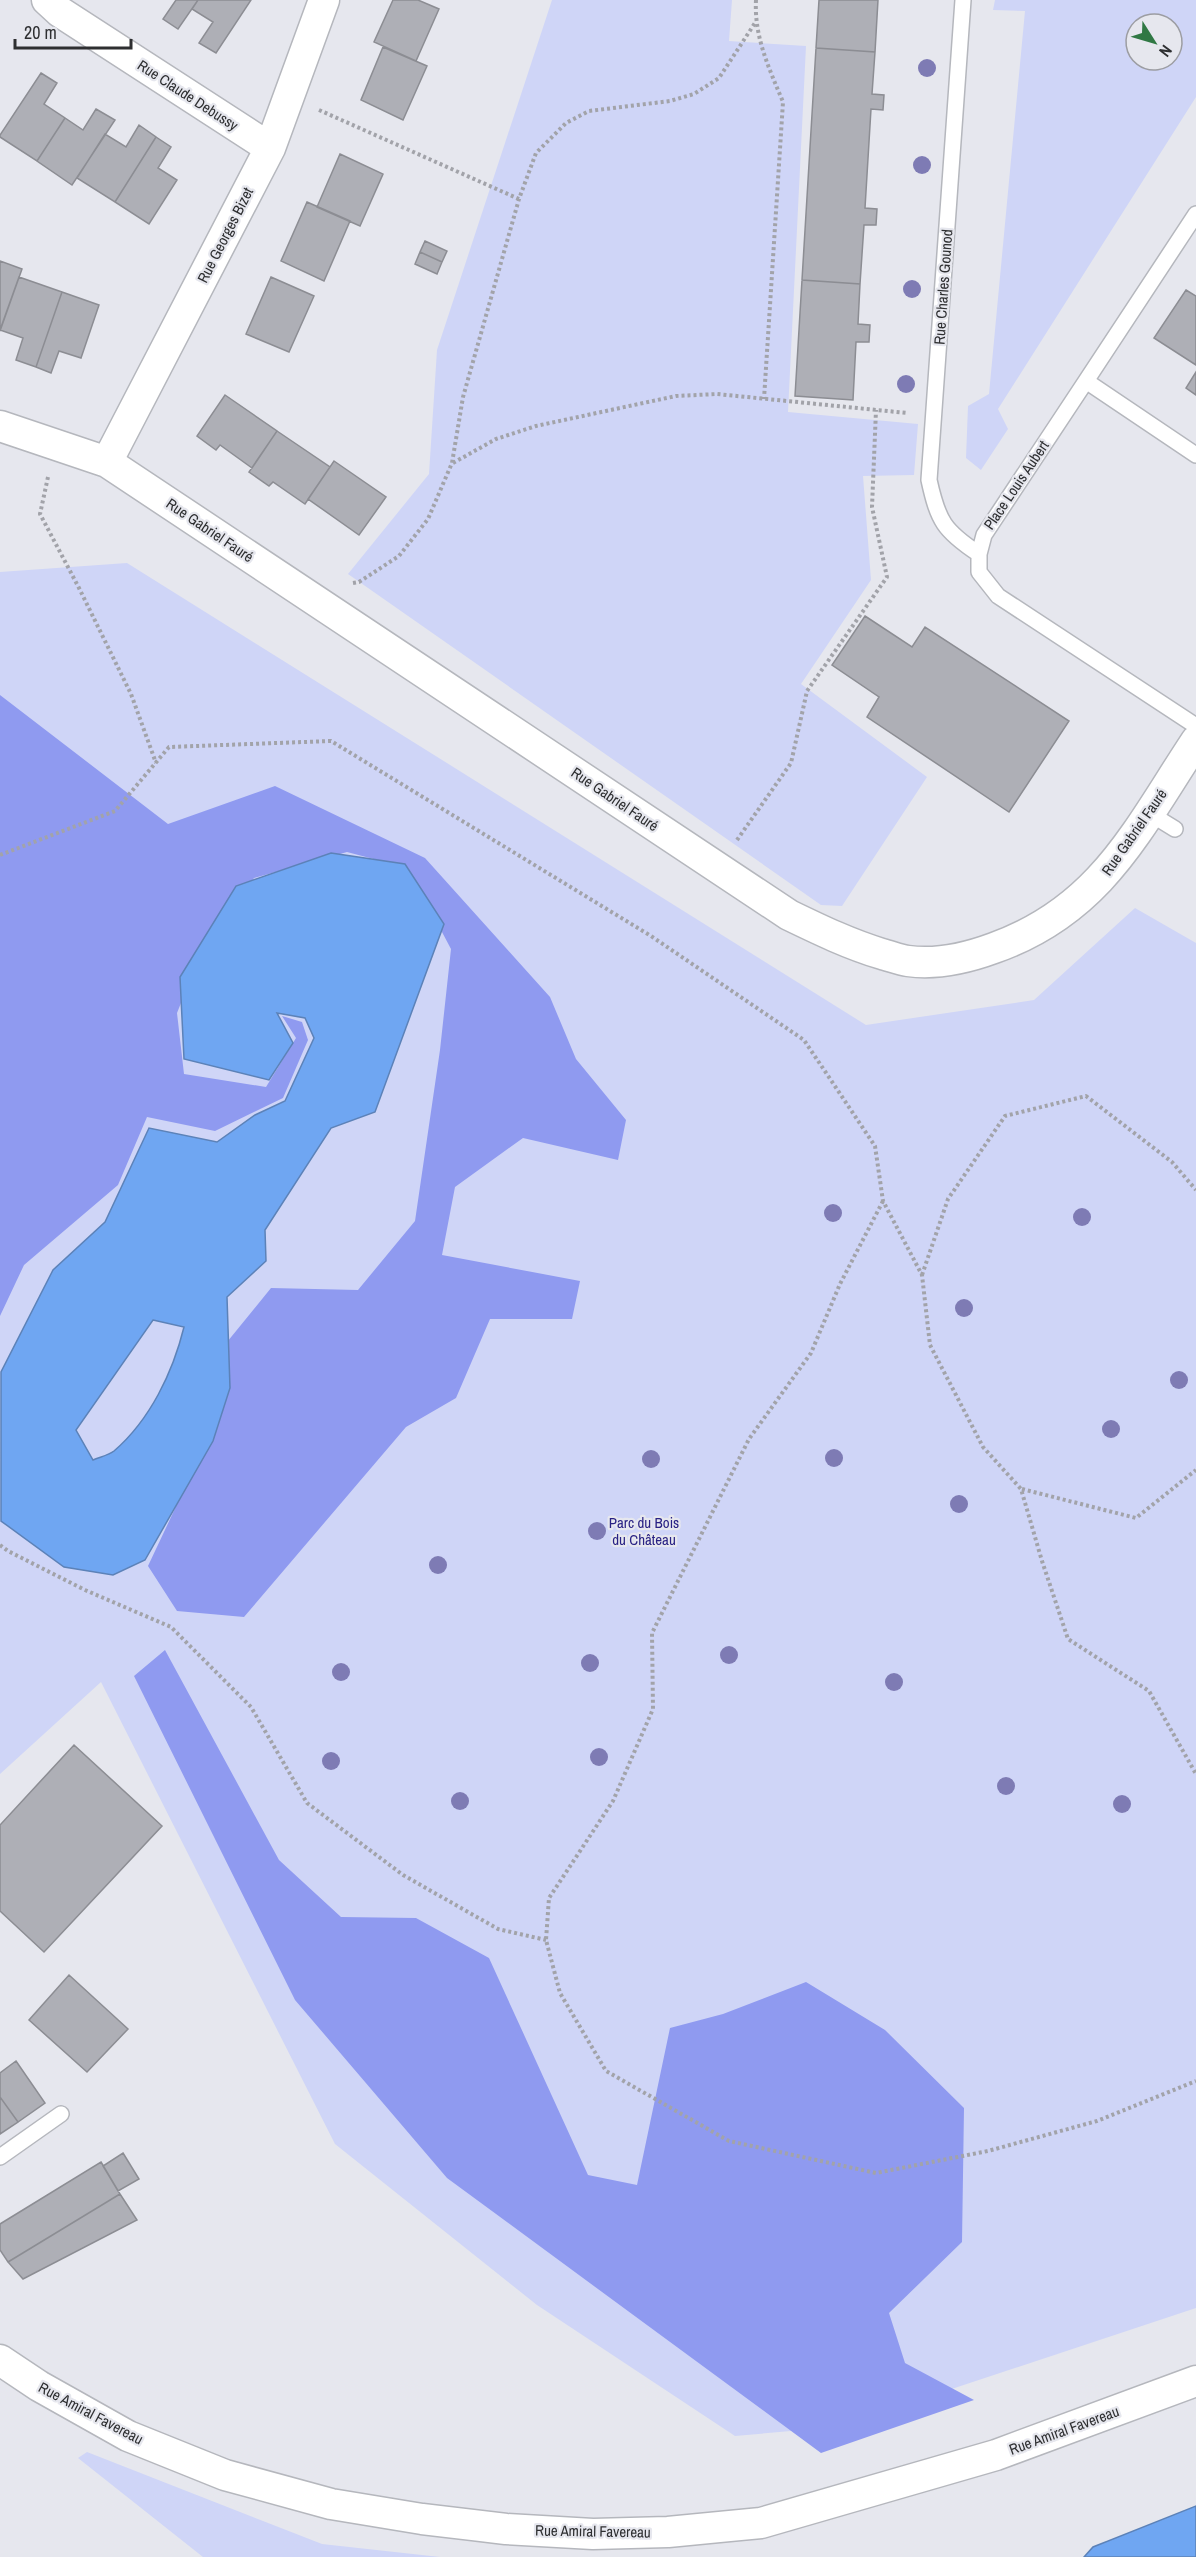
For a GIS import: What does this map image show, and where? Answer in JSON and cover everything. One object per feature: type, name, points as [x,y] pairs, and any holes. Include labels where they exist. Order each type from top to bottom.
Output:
[{"type":"street","name":"Rue Claude Debussy","points":[[47,0],[60,12],[270,148]]},
{"type":"street","name":"Rue Georges Bizet","points":[[107,462],[270,148],[324,0]]},
{"type":"street","name":"Rue Gabriel Fauré","points":[[0,426],[107,462],[789,915],[847,943],[908,961],[942,961],[975,955],[1020,939],[1062,914],[1089,892],[1116,863],[1196,741]]},
{"type":"street","name":"Rue Amiral Favereau","points":[[0,2360],[39,2386],[128,2436],[225,2475],[331,2504],[410,2518],[506,2529],[593,2534],[669,2532],[761,2523],[996,2455],[1196,2381]]},
{"type":"lane","name":"Rue Charles Gounod","points":[[963,0],[929,480],[935,506],[945,526],[954,537],[979,554]]},
{"type":"lane","name":"Place Louis Aubert","points":[[979,554],[984,535],[1196,214]]},
{"type":"lane","points":[[1086,381],[1196,455]]},
{"type":"lane","points":[[979,554],[979,572],[998,596],[1196,726]]},
{"type":"lane","points":[[1149,813],[1175,829]]},
{"type":"lane","points":[[0,2157],[61,2114]]},
{"type":"path","points":[[756,0],[755,23],[764,58],[783,102],[764,399]]},
{"type":"path","points":[[301,591],[359,582],[399,556],[428,519],[452,463],[463,397],[519,199],[536,153],[566,123],[589,111],[670,101],[694,94],[719,78],[755,23]]},
{"type":"path","points":[[290,97],[519,199]]},
{"type":"path","points":[[452,463],[496,439],[536,426],[676,396],[717,394],[935,416]]},
{"type":"path","points":[[717,867],[791,763],[807,691],[887,577],[872,507],[876,410]]},
{"type":"path","points":[[54,444],[40,514],[131,694],[156,763]]},
{"type":"path","points":[[0,855],[115,811],[169,747],[331,741],[651,936],[804,1040],[875,1146],[883,1201],[922,1275],[930,1345],[983,1448],[1022,1489],[1042,1561],[1068,1639],[1149,1691],[1196,1774]]},
{"type":"path","points":[[922,1275],[948,1199],[1005,1116],[1086,1096],[1172,1162],[1196,1190]]},
{"type":"path","points":[[883,1201],[840,1284],[811,1353],[749,1439],[652,1633],[653,1709],[613,1801],[549,1898],[546,1940],[560,1993],[606,2071],[729,2141],[876,2173],[988,2151],[1097,2121],[1196,2081]]},
{"type":"path","points":[[1022,1489],[1136,1518],[1196,1470]]},
{"type":"path","points":[[0,1545],[85,1590],[171,1627],[251,1707],[307,1803],[403,1875],[498,1929],[546,1940]]},
{"type":"green space","points":[[552,0],[732,0],[729,41],[806,46],[788,412],[918,424],[914,475],[863,476],[871,580],[801,684],[927,777],[842,906],[821,905],[348,574],[429,474],[437,350]]},
{"type":"green space","points":[[995,0],[1196,0],[1196,97],[998,409],[1008,429],[981,470],[966,458],[968,406],[989,394],[1025,11],[993,10]]},
{"type":"green space","name":"Parc du Bois du Château","points":[[127,563],[866,1025],[1034,1000],[1135,908],[1196,943],[1196,2308],[837,2427],[735,2436],[537,2305],[335,2144],[101,1682],[0,1774],[0,572]]},
{"type":"green space","points":[[87,2452],[322,2544],[440,2557],[203,2557],[78,2458]]},
{"type":"shaded area","points":[[0,695],[168,824],[275,786],[425,858],[550,997],[576,1059],[626,1120],[618,1160],[523,1138],[455,1187],[442,1255],[580,1281],[572,1319],[490,1319],[456,1398],[406,1427],[244,1617],[177,1611],[148,1566],[196,1464],[223,1347],[271,1288],[358,1290],[415,1221],[440,1050],[451,949],[408,868],[347,852],[254,878],[204,945],[177,1013],[184,1074],[266,1087],[296,1038],[282,1016],[302,1022],[308,1040],[283,1098],[215,1131],[147,1117],[118,1185],[24,1265],[0,1316]]},
{"type":"shaded area","points":[[331,853],[405,864],[444,924],[375,1112],[331,1128],[265,1230],[266,1261],[227,1297],[230,1388],[213,1441],[145,1560],[113,1575],[64,1567],[1,1521],[1,1372],[53,1270],[105,1222],[149,1128],[217,1142],[255,1115],[285,1101],[314,1038],[305,1018],[277,1013],[293,1043],[269,1080],[184,1059],[180,977],[236,886]],"holes":[[[153,1320],[184,1327],[167,1378],[139,1425],[114,1451],[93,1460],[76,1430]]]},
{"type":"shaded area","points":[[165,1650],[279,1860],[341,1917],[416,1918],[489,1958],[588,2175],[637,2185],[670,2028],[723,2014],[806,1982],[885,2030],[964,2108],[962,2242],[889,2313],[905,2363],[974,2400],[821,2453],[447,2178],[295,2000],[134,1676]]},
{"type":"shaded area","points":[[1196,2506],[1196,2557],[1084,2557],[1093,2547]]},
{"type":"building","points":[[176,0],[198,0],[178,29],[163,19]]},
{"type":"building","points":[[198,0],[251,0],[216,53],[199,43],[213,22],[192,9]]},
{"type":"building","points":[[393,0],[418,0],[439,9],[416,61],[374,42]]},
{"type":"building","points":[[819,0],[878,0],[875,52],[816,48]]},
{"type":"building","points":[[383,47],[427,66],[403,120],[361,100]]},
{"type":"building","points":[[816,48],[875,52],[872,94],[884,95],[883,110],[871,109],[865,208],[877,209],[876,225],[864,225],[860,284],[802,280]]},
{"type":"building","points":[[41,73],[57,83],[44,104],[65,118],[37,161],[0,135]]},
{"type":"building","points":[[96,109],[115,120],[72,185],[37,161],[65,118],[83,130]]},
{"type":"building","points":[[139,125],[156,137],[115,202],[77,178],[105,134],[126,147]]},
{"type":"building","points":[[156,137],[171,147],[158,168],[177,180],[149,224],[115,202]]},
{"type":"building","points":[[340,154],[383,174],[360,226],[317,207]]},
{"type":"building","points":[[307,202],[350,221],[324,281],[281,261]]},
{"type":"building","points":[[425,241],[447,251],[442,262],[420,252]]},
{"type":"building","points":[[420,252],[442,262],[437,274],[415,264]]},
{"type":"building","points":[[0,261],[22,269],[0,331]]},
{"type":"building","points":[[19,277],[62,292],[36,367],[16,360],[23,338],[0,330]]},
{"type":"building","points":[[271,277],[314,296],[289,352],[246,334]]},
{"type":"building","points":[[802,280],[860,284],[858,324],[870,325],[869,342],[856,342],[853,400],[795,396]]},
{"type":"building","points":[[1186,290],[1196,296],[1196,365],[1154,338]]},
{"type":"building","points":[[62,292],[99,305],[81,358],[59,351],[51,373],[36,367]]},
{"type":"building","points":[[1196,372],[1196,395],[1186,388]]},
{"type":"building","points":[[225,395],[277,431],[252,468],[220,445],[216,450],[197,436]]},
{"type":"building","points":[[277,431],[330,467],[305,504],[273,482],[269,486],[249,472]]},
{"type":"building","points":[[334,461],[386,497],[359,535],[308,499]]},
{"type":"building","points":[[865,616],[912,647],[925,627],[1069,721],[1009,812],[867,717],[879,697],[832,665]]},
{"type":"building","points":[[74,1745],[162,1826],[44,1952],[0,1911],[0,1825]]},
{"type":"building","points":[[69,1975],[128,2029],[87,2072],[29,2020]]},
{"type":"building","points":[[16,2061],[45,2103],[18,2122],[0,2097],[0,2073]]},
{"type":"building","points":[[0,2097],[18,2122],[0,2134]]},
{"type":"building","points":[[123,2153],[139,2179],[118,2191],[103,2166]]},
{"type":"building","points":[[101,2162],[120,2194],[8,2262],[0,2250],[0,2224]]},
{"type":"building","points":[[120,2194],[137,2220],[23,2279],[8,2262]]}]
